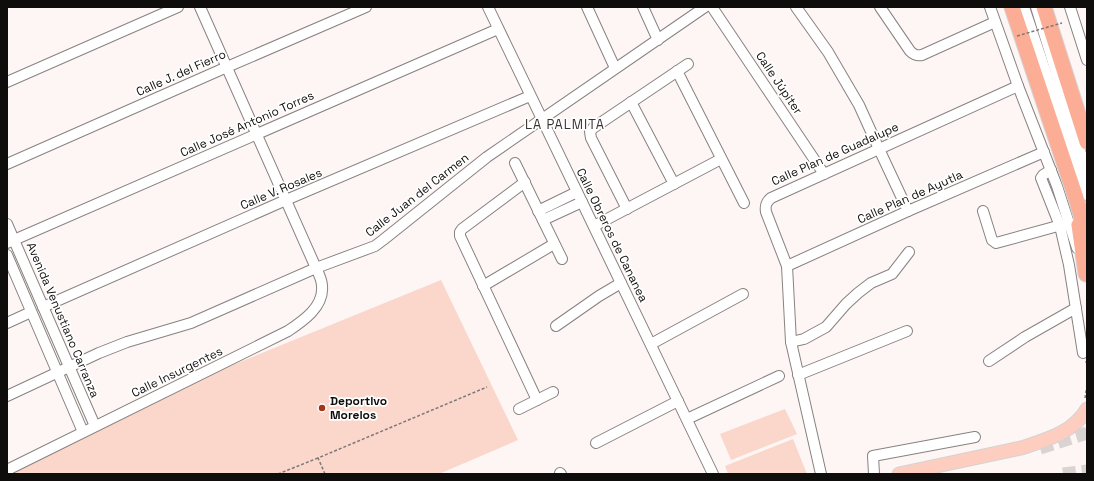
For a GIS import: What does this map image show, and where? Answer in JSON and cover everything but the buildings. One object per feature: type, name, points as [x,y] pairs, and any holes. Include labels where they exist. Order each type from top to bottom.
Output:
[{"type":"highway","points":[[1012,7],[1081,197],[1087,236]]},
{"type":"highway","points":[[1044,7],[1087,142]]},
{"type":"highway","points":[[1081,197],[1086,278]]},
{"type":"main road","points":[[899,474],[1021,448],[1040,442],[1068,429],[1087,409]]},
{"type":"main road","points":[[930,474],[1040,448]]},
{"type":"street","points":[[7,82],[178,7]]},
{"type":"street","name":"Calle Insurgentes","points":[[7,470],[276,338],[300,324],[319,303],[322,295],[322,286],[316,268],[200,7]]},
{"type":"street","name":"Calle J. del Fierro","points":[[7,164],[366,7]]},
{"type":"street","name":"Calle Obreros de Cananea","points":[[488,7],[713,474]]},
{"type":"street","points":[[587,7],[615,68]]},
{"type":"street","points":[[643,7],[658,40]]},
{"type":"street","name":"Calle Juan del Carmen","points":[[7,396],[127,342],[191,323],[316,268],[375,246],[487,157],[705,7]]},
{"type":"street","name":"Calle Júpiter","points":[[712,7],[824,174]]},
{"type":"street","points":[[796,7],[828,52],[859,104],[908,211]]},
{"type":"street","points":[[880,7],[910,51],[916,55],[922,55],[995,22]]},
{"type":"street","points":[[990,7],[1018,86],[1051,170],[1064,224],[1068,264],[1083,352]]},
{"type":"street","points":[[1024,7],[1081,197]]},
{"type":"street","points":[[1036,7],[1087,173]]},
{"type":"street","points":[[1070,7],[1083,40],[1087,60]]},
{"type":"street","name":"Calle José Antonio Torres","points":[[10,242],[498,29]]},
{"type":"street","points":[[627,208],[590,138],[590,132],[593,128],[688,64]]},
{"type":"street","points":[[677,71],[744,203]]},
{"type":"street","name":"Calle Plan de Guadalupe","points":[[822,474],[791,342],[787,266],[766,212],[766,204],[768,200],[1018,86]]},
{"type":"street","name":"Calle V. Rosales","points":[[43,307],[286,200],[530,96]]},
{"type":"street","points":[[631,102],[674,184]]},
{"type":"street","name":"Calle Plan de Ayutla","points":[[787,266],[908,211],[1044,152]]},
{"type":"street","points":[[594,226],[721,159]]},
{"type":"street","points":[[515,163],[562,259]]},
{"type":"street","points":[[525,182],[462,230],[460,232],[460,236],[537,400]]},
{"type":"street","points":[[540,215],[577,192]]},
{"type":"street","points":[[540,215],[582,202]]},
{"type":"street","points":[[983,211],[992,240],[996,243],[1064,224]]},
{"type":"street","name":"Avenida Venustiano Carranza","points":[[7,224],[10,242],[43,307],[95,426]]},
{"type":"street","points":[[1064,224],[1086,278]]},
{"type":"street","points":[[483,286],[554,244]]},
{"type":"street","points":[[791,342],[804,339],[826,327],[858,293],[871,283],[892,274],[909,252]]},
{"type":"street","name":"Avenida Venustiano Carranza","points":[[7,255],[83,432]]},
{"type":"street","points":[[556,326],[621,283]]},
{"type":"street","points":[[651,344],[743,294]]},
{"type":"street","points":[[989,361],[1025,337],[1076,308]]},
{"type":"street","points":[[7,323],[31,312]]},
{"type":"street","points":[[798,375],[907,331]]},
{"type":"street","points":[[687,419],[779,376]]},
{"type":"street","points":[[519,409],[553,392]]},
{"type":"street","points":[[596,443],[678,401]]},
{"type":"street","points":[[874,474],[873,456],[975,437]]},
{"type":"path","points":[[1017,36],[1062,24]]},
{"type":"path","points":[[1087,386],[1084,399],[1087,400]]},
{"type":"path","points":[[278,474],[487,387]]},
{"type":"path","points":[[318,458],[325,474]]},
{"type":"shaded area","name":"Deportivo Morelos","points":[[441,280],[518,440],[439,474],[7,474],[208,375]]},
{"type":"shaded area","points":[[785,409],[797,434],[731,460],[720,434]]},
{"type":"shaded area","points":[[793,439],[807,474],[728,474],[725,466]]},
{"type":"tunnel","points":[[1040,448],[1087,433]]},
{"type":"tunnel","points":[[1063,474],[1087,471]]},
{"type":"place","name":"Deportivo Morelos","points":[[322,408]]},
{"type":"district","name":"LA PALMITA","points":[[565,124]]}]
